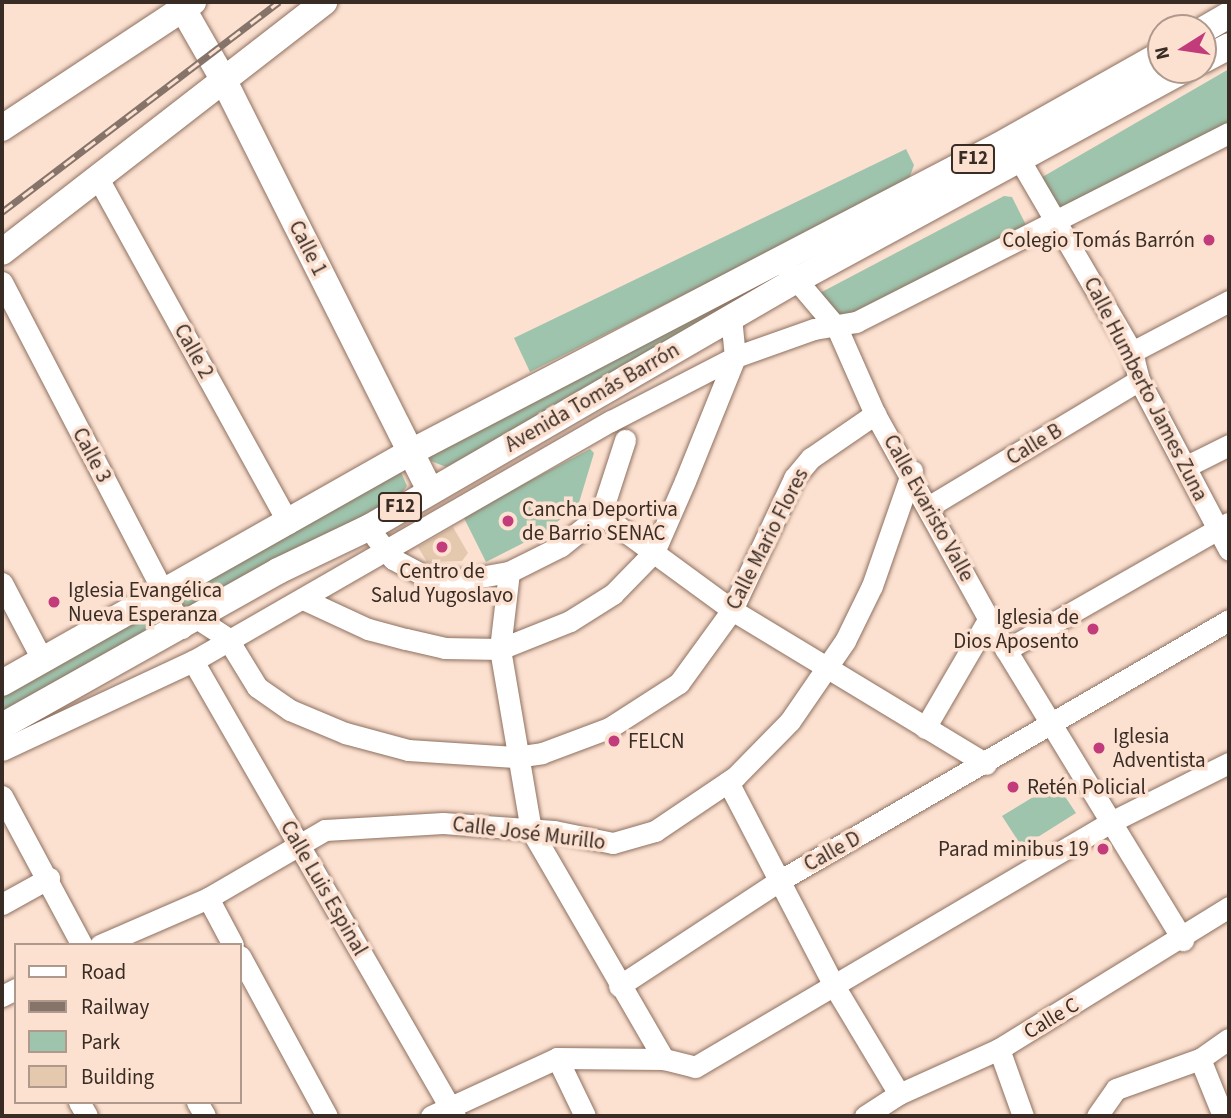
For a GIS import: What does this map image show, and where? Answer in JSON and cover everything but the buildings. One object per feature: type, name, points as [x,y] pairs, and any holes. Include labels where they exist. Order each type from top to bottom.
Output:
[{"type":"main road","points":[[2,253],[100,180],[222,77],[324,2]]},
{"type":"main road","points":[[4,123],[188,6]]},
{"type":"main road","name":"Calle 1","points":[[188,6],[429,489]]},
{"type":"main road","name":"Avenida Tomás Barrón","points":[[2,726],[190,623],[278,571],[377,538],[429,489],[732,317],[788,270],[1147,62]]},
{"type":"main road","name":"Avenida Tomás Barrón","points":[[2,683],[165,594],[411,452],[788,270],[1156,84]]},
{"type":"street","points":[[2,750],[193,660],[226,638],[303,599],[377,538],[736,357],[814,329],[837,328],[1058,221],[1229,133]]},
{"type":"street","name":"Calle Humberto James Zuna","points":[[1018,156],[1132,352],[1139,380],[1185,467],[1224,526],[1229,550]]},
{"type":"street","name":"Calle 2","points":[[100,180],[288,523]]},
{"type":"street","name":"Calle Evaristo Valle","points":[[788,270],[837,328],[875,414],[912,471],[928,507],[1006,650],[1183,940]]},
{"type":"street","name":"Calle 3","points":[[2,282],[165,594],[190,623]]},
{"type":"street","points":[[1132,352],[1229,301]]},
{"type":"street","points":[[303,599],[368,629],[406,639],[444,648],[500,649],[570,621],[613,594],[654,552],[736,357],[732,317]]},
{"type":"street","name":"Calle B","points":[[928,507],[1139,380]]},
{"type":"street","name":"Calle Mario Flores","points":[[190,623],[226,638],[257,687],[290,710],[345,733],[408,750],[515,757],[609,728],[644,709],[678,683],[732,610],[794,478],[811,458],[875,414]]},
{"type":"street","points":[[377,538],[421,574],[463,580],[509,572],[561,546],[601,514],[625,440]]},
{"type":"street","points":[[1185,467],[1229,445]]},
{"type":"street","name":"Calle José Murillo","points":[[108,943],[208,898],[298,843],[325,830],[393,825],[531,830],[613,843],[636,840],[728,782],[790,721],[827,668],[873,586],[912,471]]},
{"type":"street","points":[[601,514],[732,610],[986,764]]},
{"type":"street","points":[[1006,650],[1224,526]]},
{"type":"street","points":[[509,572],[500,649],[515,757],[531,830],[664,1059]]},
{"type":"street","points":[[2,583],[43,661]]},
{"type":"street","points":[[925,727],[989,618]]},
{"type":"street","name":"Calle D","points":[[620,986],[779,881],[986,764],[1229,620]]},
{"type":"street","name":"Calle Luis Espinal","points":[[193,660],[298,843],[445,1113]]},
{"type":"street","points":[[445,1113],[557,1058],[664,1059],[695,1067],[1111,822],[1229,763]]},
{"type":"street","points":[[728,782],[833,984],[899,1094]]},
{"type":"street","points":[[2,796],[49,878],[81,943]]},
{"type":"street","points":[[2,904],[49,878]]},
{"type":"street","points":[[208,898],[232,943]]},
{"type":"street","name":"Calle C","points":[[865,1116],[899,1094],[999,1049],[1183,940],[1229,907]]},
{"type":"street","points":[[242,960],[327,1116]]},
{"type":"street","points":[[1097,1116],[1116,1089],[1200,1059],[1229,1039]]},
{"type":"street","points":[[999,1049],[1024,1116]]},
{"type":"street","points":[[557,1058],[585,1116]]},
{"type":"street","points":[[1200,1059],[1223,1116]]},
{"type":"green space","points":[[1229,69],[1229,127],[1053,221],[1032,183],[1203,84],[1217,84],[1217,76]]},
{"type":"green space","points":[[906,149],[914,165],[908,182],[530,372],[514,338]]},
{"type":"green space","points":[[1004,196],[1012,197],[1028,229],[846,330],[818,294]]},
{"type":"green space","points":[[768,279],[772,284],[665,350],[446,467],[431,461],[430,455]]},
{"type":"green space","points":[[590,449],[594,453],[578,506],[541,534],[486,562],[463,516]]},
{"type":"green space","points":[[400,470],[407,486],[400,495],[193,611],[181,606],[185,592]]},
{"type":"green space","points":[[150,613],[163,621],[2,716],[2,692]]},
{"type":"green space","points":[[1056,783],[1076,813],[1022,847],[1002,816]]},
{"type":"railway","points":[[2,212],[279,2]]},
{"type":"place","name":"Colegio Tomás Barrón","points":[[1209,240]]},
{"type":"place","name":"Cancha Deportiva de Barrio SENAC","points":[[508,521]]},
{"type":"place","name":"Centro de Salud Yugoslavo","points":[[442,547]]},
{"type":"place","name":"Iglesia Evangélica Nueva Esperanza","points":[[54,602]]},
{"type":"place","name":"Iglesia de Dios Aposento","points":[[1093,629]]},
{"type":"place","name":"FELCN","points":[[614,741]]},
{"type":"place","name":"Iglesia Adventista","points":[[1099,748]]},
{"type":"place","name":"Retén Policial","points":[[1013,787]]},
{"type":"place","name":"Parad minibus 19","points":[[1103,849]]}]
